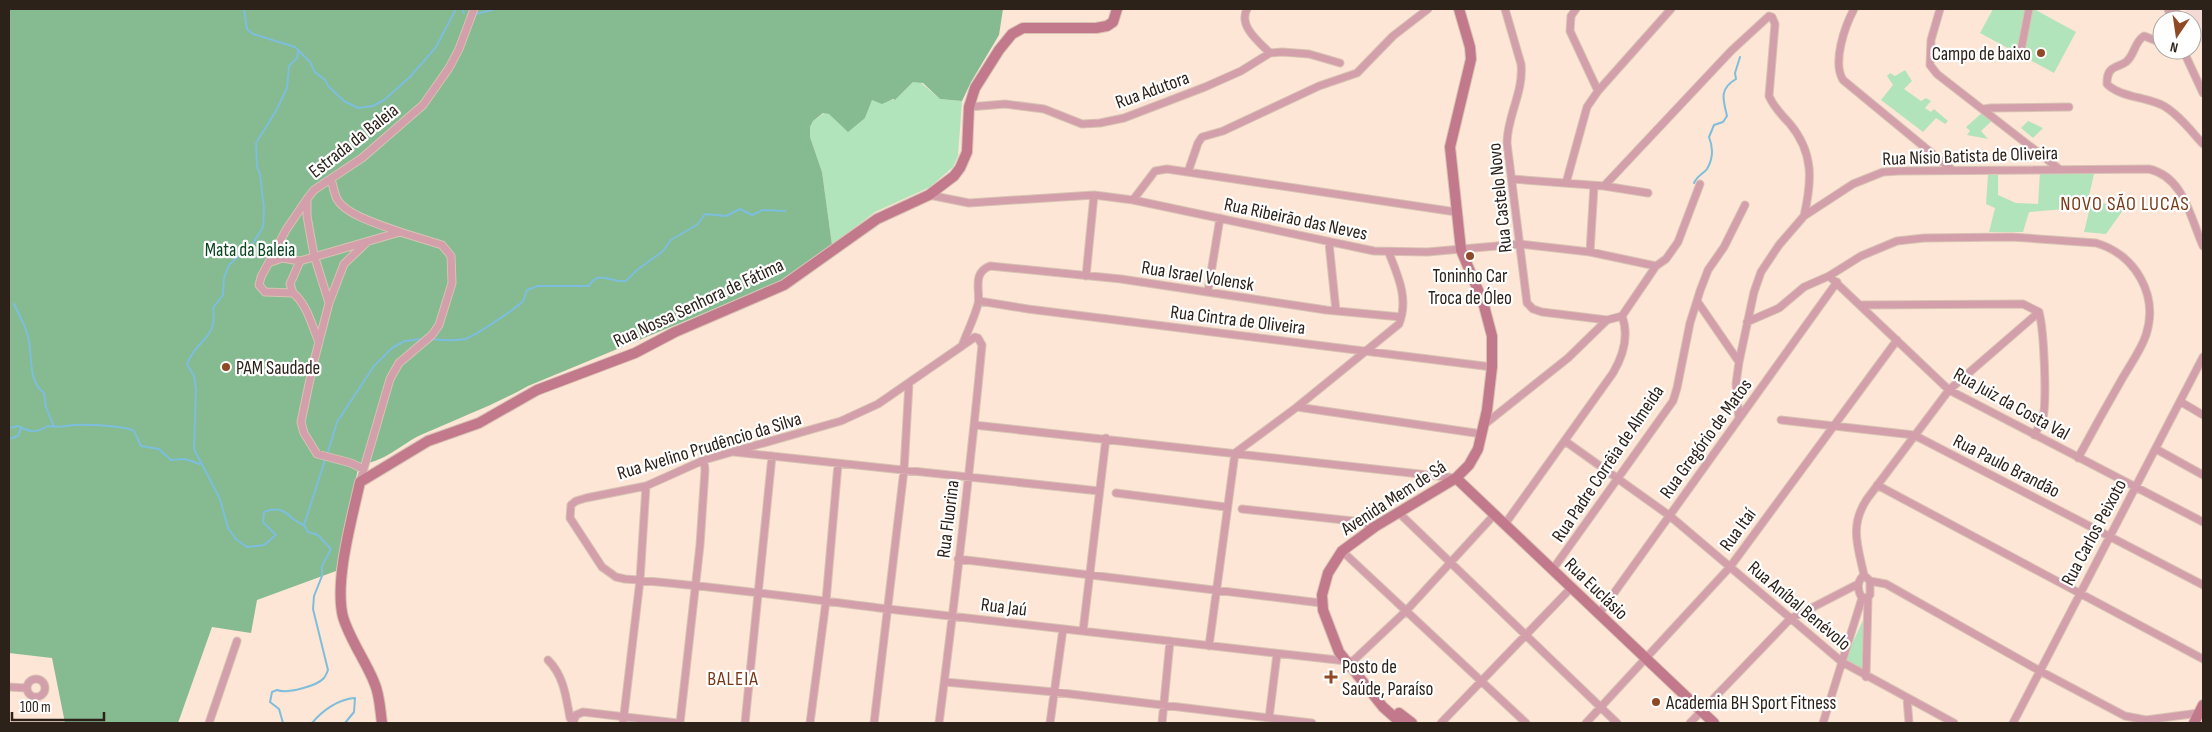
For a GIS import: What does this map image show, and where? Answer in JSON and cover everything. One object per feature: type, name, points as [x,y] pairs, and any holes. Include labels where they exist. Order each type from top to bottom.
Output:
[{"type":"street","name":"Estrada da Baleia","points":[[329,303],[314,255],[307,216],[308,199],[314,190],[376,146],[422,105],[449,68],[459,49],[474,9]]},
{"type":"street","name":"Rua Nossa Senhora de Fátima","points":[[360,482],[428,441],[478,423],[537,390],[635,353],[675,332],[784,285],[877,218],[929,195],[954,176],[960,168],[967,152],[969,107],[975,88],[1009,37],[1019,29],[1096,28],[1107,26],[1113,22],[1117,9]]},
{"type":"street","points":[[1247,9],[1245,24],[1270,53],[1309,54],[1340,63]]},
{"type":"street","points":[[1188,172],[1202,137],[1230,129],[1319,86],[1357,73],[1393,36],[1428,9]]},
{"type":"street","name":"Avenida Mem de Sá","points":[[1321,603],[1328,573],[1342,551],[1376,526],[1456,478],[1474,458],[1483,429],[1492,367],[1492,336],[1487,316],[1461,250],[1450,147],[1470,59],[1470,47],[1459,9]]},
{"type":"street","name":"Rua Castelo Novo","points":[[1505,9],[1522,73],[1507,135],[1527,303],[1530,307],[1542,312],[1607,320]]},
{"type":"street","points":[[1576,9],[1571,16],[1570,31],[1598,91]]},
{"type":"street","points":[[1566,183],[1584,114],[1598,91],[1671,9]]},
{"type":"street","points":[[1854,9],[1848,22],[1842,45],[1839,65],[1843,80],[1951,169]]},
{"type":"street","points":[[1940,9],[1931,40],[1929,61],[1938,74],[2058,169]]},
{"type":"street","points":[[2021,50],[2029,9]]},
{"type":"street","points":[[1604,186],[1731,51],[1769,16],[1772,17],[1775,24],[1769,96],[1772,104],[1790,124],[1808,153],[1810,172],[1804,216]]},
{"type":"street","points":[[2152,39],[2144,36],[2138,40],[2125,63],[2112,69],[2107,77],[2107,84],[2118,93],[2149,100],[2174,112],[2203,144]]},
{"type":"street","name":"Rua Adutora","points":[[969,107],[1004,104],[1044,108],[1082,124],[1100,123],[1124,118],[1205,87],[1241,72],[1270,53]]},
{"type":"street","points":[[2188,60],[2203,90]]},
{"type":"street","points":[[1984,109],[2069,107]]},
{"type":"street","points":[[1133,200],[1155,171],[1167,169],[1456,212]]},
{"type":"street","name":"Rua Nísio Batista de Oliveira","points":[[1739,418],[1736,384],[1738,362],[1761,272],[1779,245],[1804,216],[1847,187],[1870,176],[1883,172],[1951,169],[2149,169],[2167,176],[2183,197],[2203,246]]},
{"type":"street","points":[[332,179],[337,200],[347,208],[362,217],[400,232],[442,245],[452,256],[452,282],[439,325],[432,334],[399,363],[390,379],[360,482],[341,577],[339,597],[344,618],[375,683],[382,723]]},
{"type":"street","points":[[1512,179],[1604,186],[1648,193]]},
{"type":"street","points":[[1297,407],[1483,429],[1508,404],[1568,358],[1607,320],[1622,316],[1656,266],[1666,259],[1678,242],[1700,184]]},
{"type":"street","points":[[1590,252],[1594,186]]},
{"type":"street","name":"Rua Ribeirão das Neves","points":[[929,195],[969,203],[1094,195],[1133,200],[1329,243],[1389,253],[1461,250],[1520,244],[1590,252],[1656,266]]},
{"type":"street","points":[[1086,276],[1094,195]]},
{"type":"street","points":[[293,293],[270,293],[261,289],[259,285],[261,277],[271,262],[286,230],[308,199]]},
{"type":"street","name":"Rua Padre Corrêia de Almeida","points":[[1553,569],[1673,401],[1690,323],[1708,270],[1724,247],[1745,205]]},
{"type":"street","points":[[1208,291],[1220,218]]},
{"type":"street","points":[[271,262],[282,258],[300,260],[400,232]]},
{"type":"street","points":[[1747,322],[1779,308],[1804,287],[1829,276],[1860,256],[1897,242],[1924,238],[2012,238],[2096,242],[2118,252],[2136,270],[2144,282],[2149,307],[2149,322],[2140,348],[2078,458]]},
{"type":"street","points":[[363,470],[351,463],[323,456],[304,433],[302,422],[329,303],[344,264],[367,242]]},
{"type":"street","points":[[1329,243],[1336,311]]},
{"type":"street","points":[[1209,646],[1226,507],[1235,453],[1297,407],[1395,327],[1401,317],[1403,306],[1401,284],[1389,253]]},
{"type":"street","points":[[300,260],[290,284],[293,293],[306,310],[319,342]]},
{"type":"street","name":"Rua Israel Volensk","points":[[979,301],[977,292],[980,274],[983,268],[990,266],[1208,291],[1243,298],[1336,311],[1401,317]]},
{"type":"street","name":"Rua Juiz da Costa Val","points":[[1829,276],[1949,390],[2203,522]]},
{"type":"street","name":"Rua Gregório de Matos","points":[[1599,614],[1837,282]]},
{"type":"street","points":[[962,346],[979,301]]},
{"type":"street","name":"Rua Cintra de Oliveira","points":[[979,301],[1492,367]]},
{"type":"street","points":[[1697,301],[1738,362]]},
{"type":"street","points":[[1861,305],[2024,304],[2038,312]]},
{"type":"street","points":[[2038,312],[1949,390],[1862,506],[1855,532],[1864,575],[1870,581],[1886,584],[2040,671],[2136,719],[2170,718],[2201,709]]},
{"type":"street","points":[[2034,435],[2042,420],[2044,406],[2043,341],[2038,312]]},
{"type":"street","points":[[1505,524],[1620,360],[1625,334],[1622,316]]},
{"type":"street","name":"Rua Fluorina","points":[[939,723],[969,478],[981,342],[979,338],[975,338],[962,346]]},
{"type":"street","name":"Rua Itaí","points":[[1586,723],[1730,568],[1897,340]]},
{"type":"street","name":"Rua Avelino Prudêncio da Silva","points":[[651,581],[616,577],[602,567],[570,518],[569,511],[571,505],[576,501],[646,486],[704,460],[841,421],[878,404],[962,346]]},
{"type":"street","name":"Rua Carlos Peixoto","points":[[2013,723],[2135,486],[2200,371],[2203,357]]},
{"type":"street","points":[[874,723],[904,470],[910,383]]},
{"type":"street","points":[[2181,402],[2203,415]]},
{"type":"street","points":[[1487,410],[1508,404]]},
{"type":"street","name":"Rua Paulo Brandão","points":[[1781,420],[1914,435],[2203,585]]},
{"type":"street","points":[[974,424],[1456,478]]},
{"type":"street","points":[[1083,631],[1088,575],[1106,438]]},
{"type":"street","name":"Rua Aníbal Benévolo","points":[[1565,441],[1670,516],[1842,662],[1866,677],[1954,723]]},
{"type":"street","points":[[2156,449],[2203,475]]},
{"type":"street","points":[[729,452],[1099,491]]},
{"type":"street","points":[[745,723],[772,456]]},
{"type":"street","points":[[573,723],[576,716],[582,712],[624,720],[679,723],[703,507],[704,460]]},
{"type":"street","points":[[810,723],[826,601],[838,464]]},
{"type":"street","name":"Rua Euclásio","points":[[1456,478],[1714,723]]},
{"type":"street","points":[[1877,485],[2203,659]]},
{"type":"street","points":[[624,720],[640,580],[646,486]]},
{"type":"street","points":[[1116,493],[1226,507]]},
{"type":"street","points":[[1242,509],[1353,521],[1376,526]]},
{"type":"street","points":[[1398,512],[1617,723]]},
{"type":"street","points":[[1349,661],[1406,611],[1495,514]]},
{"type":"street","points":[[1342,551],[1526,723]]},
{"type":"street","points":[[958,559],[1321,603],[1335,646],[1388,703],[1412,723]]},
{"type":"street","points":[[1690,723],[1790,619],[1858,584],[1864,575]]},
{"type":"street","name":"Rua Jaú","points":[[651,581],[758,592],[1170,642],[1349,661]]},
{"type":"street","points":[[1823,723],[1865,598],[1871,591],[1870,581]]},
{"type":"street","points":[[1858,584],[1865,598],[1866,677]]},
{"type":"street","points":[[1441,723],[1572,587]]},
{"type":"street","points":[[1050,723],[1063,629]]},
{"type":"street","points":[[209,723],[237,641]]},
{"type":"street","points":[[1162,723],[1170,642]]},
{"type":"street","points":[[1269,718],[1278,654]]},
{"type":"street","points":[[548,660],[554,666],[564,686],[570,718],[573,723]]},
{"type":"street","points":[[1349,661],[1383,707],[1401,723]]},
{"type":"street","points":[[944,682],[1054,692],[1312,723]]},
{"type":"street","points":[[9,688],[26,688]]},
{"type":"street","points":[[1907,698],[1909,723]]},
{"type":"street","points":[[2194,723],[2201,709]]},
{"type":"shaded area","points":[[2203,9],[2203,44],[2202,10],[2186,10]]},
{"type":"green space","name":"Mata da Baleia","points":[[9,9],[1003,9],[999,35],[962,101],[940,99],[923,83],[913,82],[895,100],[893,99],[882,104],[872,100],[865,118],[848,132],[829,114],[823,113],[813,121],[810,127],[810,137],[822,172],[832,245],[804,269],[779,282],[528,386],[423,434],[376,461],[359,464],[336,571],[257,600],[251,633],[212,627],[178,723],[65,723],[52,658],[9,653]]},
{"type":"green space","name":"Campo de baixo","points":[[1993,9],[2034,9],[2076,32],[2054,73],[1980,33]]},
{"type":"green space","points":[[1905,70],[1912,81],[1904,89],[1921,101],[1926,98],[1931,101],[1925,108],[1931,112],[1934,109],[1948,121],[1945,124],[1936,118],[1923,132],[1881,100],[1893,85],[1887,76],[1890,73],[1895,76]]},
{"type":"green space","points":[[919,81],[940,99],[962,101],[958,156],[953,167],[930,187],[875,212],[832,245],[822,172],[810,137],[810,127],[813,121],[824,113],[865,118],[872,99],[895,100],[913,82]]},
{"type":"green space","points":[[1983,112],[1993,120],[1981,131],[1988,139],[1967,135],[1970,131],[1966,127]]},
{"type":"green space","points":[[2028,121],[2043,128],[2033,138],[2021,128]]},
{"type":"green space","points":[[2095,170],[2087,204],[2089,202],[2126,206],[2106,234],[2084,232],[2090,207],[2029,212],[2023,232],[1989,232],[1995,208],[1986,204],[1988,175],[1998,175],[1998,195],[2016,203],[2038,204],[2040,171]]},
{"type":"green space","points":[[1864,618],[1865,670],[1845,659]]},
{"type":"waterway","points":[[244,9],[247,29],[253,34],[295,47],[310,62],[315,72],[325,80],[328,86],[344,101],[358,108],[373,106],[384,100],[410,77],[436,47],[456,9]]},
{"type":"waterway","points":[[462,9],[464,13]]},
{"type":"waterway","points":[[476,14],[496,9]]},
{"type":"waterway","points":[[298,52],[297,58],[289,66],[287,88],[276,111],[256,143],[257,167],[260,174],[264,209],[263,227],[253,243],[229,265],[224,278],[223,295],[213,308],[214,319],[212,327],[187,364],[194,376],[196,389],[194,449],[220,499],[228,528],[236,539],[247,547],[264,545],[276,535],[263,522],[264,512],[272,510],[283,511],[304,525]]},
{"type":"waterway","points":[[1694,183],[1707,169],[1710,161],[1712,149],[1709,137],[1714,125],[1723,122],[1727,116],[1724,95],[1727,87],[1736,79],[1735,73],[1740,57]]},
{"type":"waterway","points":[[430,339],[457,340],[470,337],[513,310],[523,301],[527,290],[538,286],[589,286],[596,278],[601,277],[626,281],[637,270],[663,251],[671,240],[698,224],[705,214],[726,216],[740,209],[752,215],[763,210],[785,211]]},
{"type":"waterway","points":[[14,304],[27,333],[35,382],[44,393],[46,407],[54,427]]},
{"type":"waterway","points":[[327,455],[337,422],[374,366],[392,348],[405,341],[422,339]]},
{"type":"waterway","points":[[9,428],[18,426],[33,431],[48,426],[88,425],[130,429],[134,431],[141,446],[159,449],[171,460],[185,459],[200,464]]},
{"type":"waterway","points":[[9,439],[18,436],[21,429]]},
{"type":"waterway","points":[[283,723],[279,709],[270,702],[272,692],[277,690],[288,691],[309,686],[324,678],[328,670],[313,609],[314,596],[322,576],[322,566],[331,549],[318,535],[308,532],[304,525],[325,460]]},
{"type":"waterway","points":[[312,723],[331,706],[355,698],[354,712],[345,723]]},
{"type":"place","name":"Campo de baixo","points":[[2041,53]]},
{"type":"place","name":"Toninho Car Troca de Óleo","points":[[1470,256]]},
{"type":"place","name":"PAM Saudade","points":[[226,367]]},
{"type":"place","name":"Posto de Saúde, Paraíso","points":[[1331,677]]},
{"type":"place","name":"Academia BH Sport Fitness","points":[[1656,702]]},
{"type":"district","name":"NOVO SÃO LUCAS","points":[[2125,203]]},
{"type":"district","name":"BALEIA","points":[[733,678]]}]
